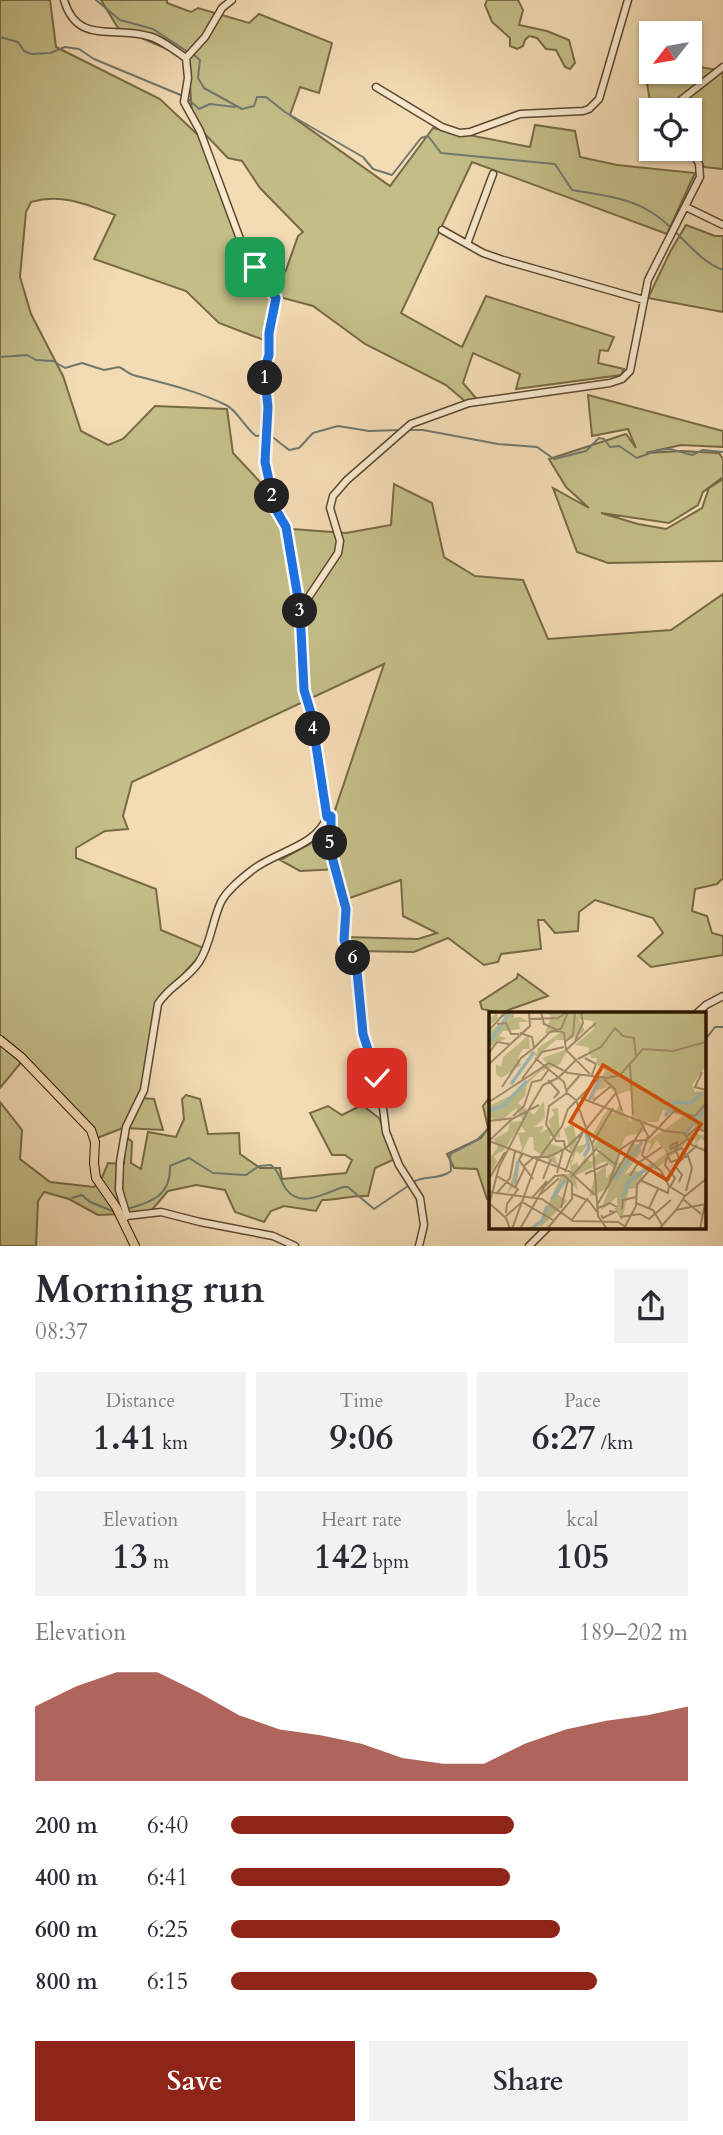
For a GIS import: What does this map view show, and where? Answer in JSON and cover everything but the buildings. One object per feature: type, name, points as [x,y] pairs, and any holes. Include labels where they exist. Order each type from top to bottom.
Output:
[{"type":"main road","points":[[0,1040],[10,1047],[90,1130],[95,1142],[96,1178],[123,1214],[135,1246]]},
{"type":"street","points":[[64,0],[71,17],[85,28],[99,32],[147,36],[186,58]]},
{"type":"street","points":[[232,0],[222,8],[205,37],[186,58],[188,78],[185,97],[228,200],[243,247],[275,294],[269,355],[264,370],[268,407],[267,473],[275,508],[286,527],[300,610],[301,671],[311,713],[327,817],[323,827],[315,835],[264,861],[229,892],[221,903],[199,961],[158,1004],[144,1090],[126,1127],[122,1145],[119,1190],[123,1214],[161,1212],[273,1236],[296,1246]]},
{"type":"street","points":[[376,88],[442,127],[460,133],[520,114],[583,111],[599,99],[628,0]]},
{"type":"street","points":[[684,98],[723,67]]},
{"type":"street","points":[[300,610],[338,553],[339,533],[332,518],[330,502],[337,490],[417,421],[469,403],[610,383],[622,379],[630,371],[651,271],[700,177],[696,161]]},
{"type":"street","points":[[467,244],[494,174]]},
{"type":"street","points":[[686,207],[723,225]]},
{"type":"street","points":[[442,230],[503,260],[644,300]]},
{"type":"street","points":[[327,817],[331,816],[331,853],[346,909],[344,940],[355,962],[363,1034],[381,1092],[386,1132],[399,1165],[418,1192],[424,1217],[419,1246]]},
{"type":"street","points":[[698,1012],[723,996]]},
{"type":"street","points":[[529,1246],[547,1228]]},
{"type":"shaded area","points":[[0,0],[50,0],[56,47],[160,99],[199,136],[243,247],[273,288],[286,270],[298,236],[303,232],[260,188],[242,161],[228,158],[199,128],[192,114],[188,58],[118,28],[101,0],[167,0],[167,3],[191,12],[198,8],[249,23],[259,14],[332,43],[319,93],[300,87],[290,115],[390,186],[433,128],[530,147],[535,125],[575,131],[580,157],[617,165],[695,173],[667,234],[472,162],[401,313],[462,347],[486,296],[614,337],[608,351],[600,350],[598,363],[624,369],[621,375],[516,389],[520,374],[473,353],[463,383],[476,398],[466,402],[446,385],[365,344],[313,306],[276,296],[269,342],[219,323],[186,291],[94,259],[115,215],[84,204],[63,199],[31,202],[26,212],[20,277],[31,314],[63,376],[81,431],[108,445],[123,439],[155,406],[227,409],[233,453],[262,484],[292,529],[346,533],[391,525],[394,484],[432,503],[444,557],[475,576],[523,580],[548,639],[671,630],[723,594],[723,878],[717,884],[695,889],[692,911],[707,916],[712,933],[723,936],[723,955],[651,967],[638,956],[663,933],[653,918],[595,900],[579,912],[578,931],[555,933],[544,920],[538,920],[541,949],[501,954],[498,962],[484,965],[448,938],[414,952],[355,951],[347,937],[418,939],[437,933],[403,916],[401,880],[347,899],[339,869],[300,871],[280,860],[310,844],[331,822],[384,664],[132,782],[123,816],[128,829],[105,831],[76,848],[76,858],[156,889],[161,930],[206,949],[162,997],[141,1098],[154,1099],[163,1130],[123,1128],[97,1138],[23,1060],[0,1088]]},
{"type":"shaded area","points":[[487,0],[518,0],[523,10],[519,25],[547,31],[569,40],[575,63],[570,69],[565,67],[556,50],[546,49],[537,38],[529,36],[523,46],[517,49],[510,46],[510,38],[492,22],[485,5]]},
{"type":"shaded area","points":[[702,67],[723,71],[723,169],[704,167],[701,161],[702,98],[649,98],[647,84],[702,84]]},
{"type":"shaded area","points":[[686,225],[715,236],[723,236],[723,312],[648,298]]},
{"type":"shaded area","points":[[588,395],[723,431],[723,447],[681,445],[646,453],[719,453],[723,459],[723,477],[703,492],[698,505],[669,523],[601,513],[666,529],[702,508],[709,488],[723,479],[723,561],[608,563],[577,552],[553,488],[589,508],[566,487],[549,459],[626,434],[636,448],[628,429],[592,436]]},
{"type":"shaded area","points":[[518,974],[548,996],[503,1012],[482,1009],[480,1002],[517,978]]},
{"type":"shaded area","points":[[186,1095],[200,1099],[208,1134],[239,1133],[240,1154],[260,1168],[280,1168],[282,1179],[346,1173],[352,1160],[345,1155],[332,1155],[310,1113],[328,1106],[342,1115],[362,1105],[379,1118],[395,1159],[375,1168],[368,1196],[322,1200],[316,1211],[284,1206],[271,1211],[264,1222],[235,1212],[225,1190],[196,1185],[168,1191],[152,1210],[143,1213],[98,1215],[69,1199],[44,1192],[38,1201],[36,1246],[0,1246],[0,1102],[22,1130],[20,1159],[50,1182],[94,1187],[101,1180],[108,1163],[124,1164],[125,1142],[128,1138],[132,1142],[131,1163],[141,1169],[148,1132],[176,1137],[184,1119],[182,1099]]},
{"type":"shaded area","points":[[489,1098],[487,1199],[477,1169],[454,1168],[447,1154],[481,1138],[488,1128],[483,1106]]},
{"type":"waterway","points":[[96,0],[120,20],[153,29],[188,52]]},
{"type":"waterway","points":[[0,37],[18,42],[24,51],[31,54],[50,53],[65,47],[79,49],[94,59],[183,96]]},
{"type":"waterway","points":[[193,54],[200,60],[198,78],[204,88],[242,109],[254,106],[257,97],[266,97],[285,112],[363,157],[373,169],[392,175],[421,138],[428,136],[441,153],[555,164],[572,190],[613,197],[642,207],[661,219],[703,258],[723,270]]},
{"type":"waterway","points":[[188,99],[199,109],[210,104],[235,107]]},
{"type":"waterway","points":[[0,357],[27,355],[36,360],[53,361],[65,368],[82,363],[104,370],[119,367],[133,375],[192,391],[226,405],[256,436],[265,435]]},
{"type":"waterway","points":[[270,435],[289,450],[299,448],[313,433],[338,426],[369,431],[401,430]]},
{"type":"waterway","points":[[407,430],[537,447],[554,459],[586,451],[599,438],[604,439],[610,447],[619,446],[637,458],[658,450],[670,449],[692,455],[703,450],[723,452]]},
{"type":"waterway","points":[[706,1038],[715,1027],[723,1027]]},
{"type":"waterway","points":[[413,1182],[447,1174],[451,1171],[450,1154],[477,1140],[489,1128]]},
{"type":"waterway","points":[[127,1209],[159,1196],[170,1176],[170,1166],[189,1158],[213,1173],[246,1175],[259,1166],[271,1165],[286,1189],[298,1198],[313,1198],[348,1187],[374,1209],[408,1186]]},
{"type":"waterway","points":[[72,1198],[82,1195],[90,1202],[115,1212]]},
{"type":"route","points":[[255,267],[276,298],[269,333],[269,355],[264,370],[268,407],[265,462],[275,508],[286,527],[300,610],[301,671],[311,713],[327,817],[331,816],[331,853],[337,884],[346,909],[344,940],[357,971],[363,1034],[377,1078]]}]
